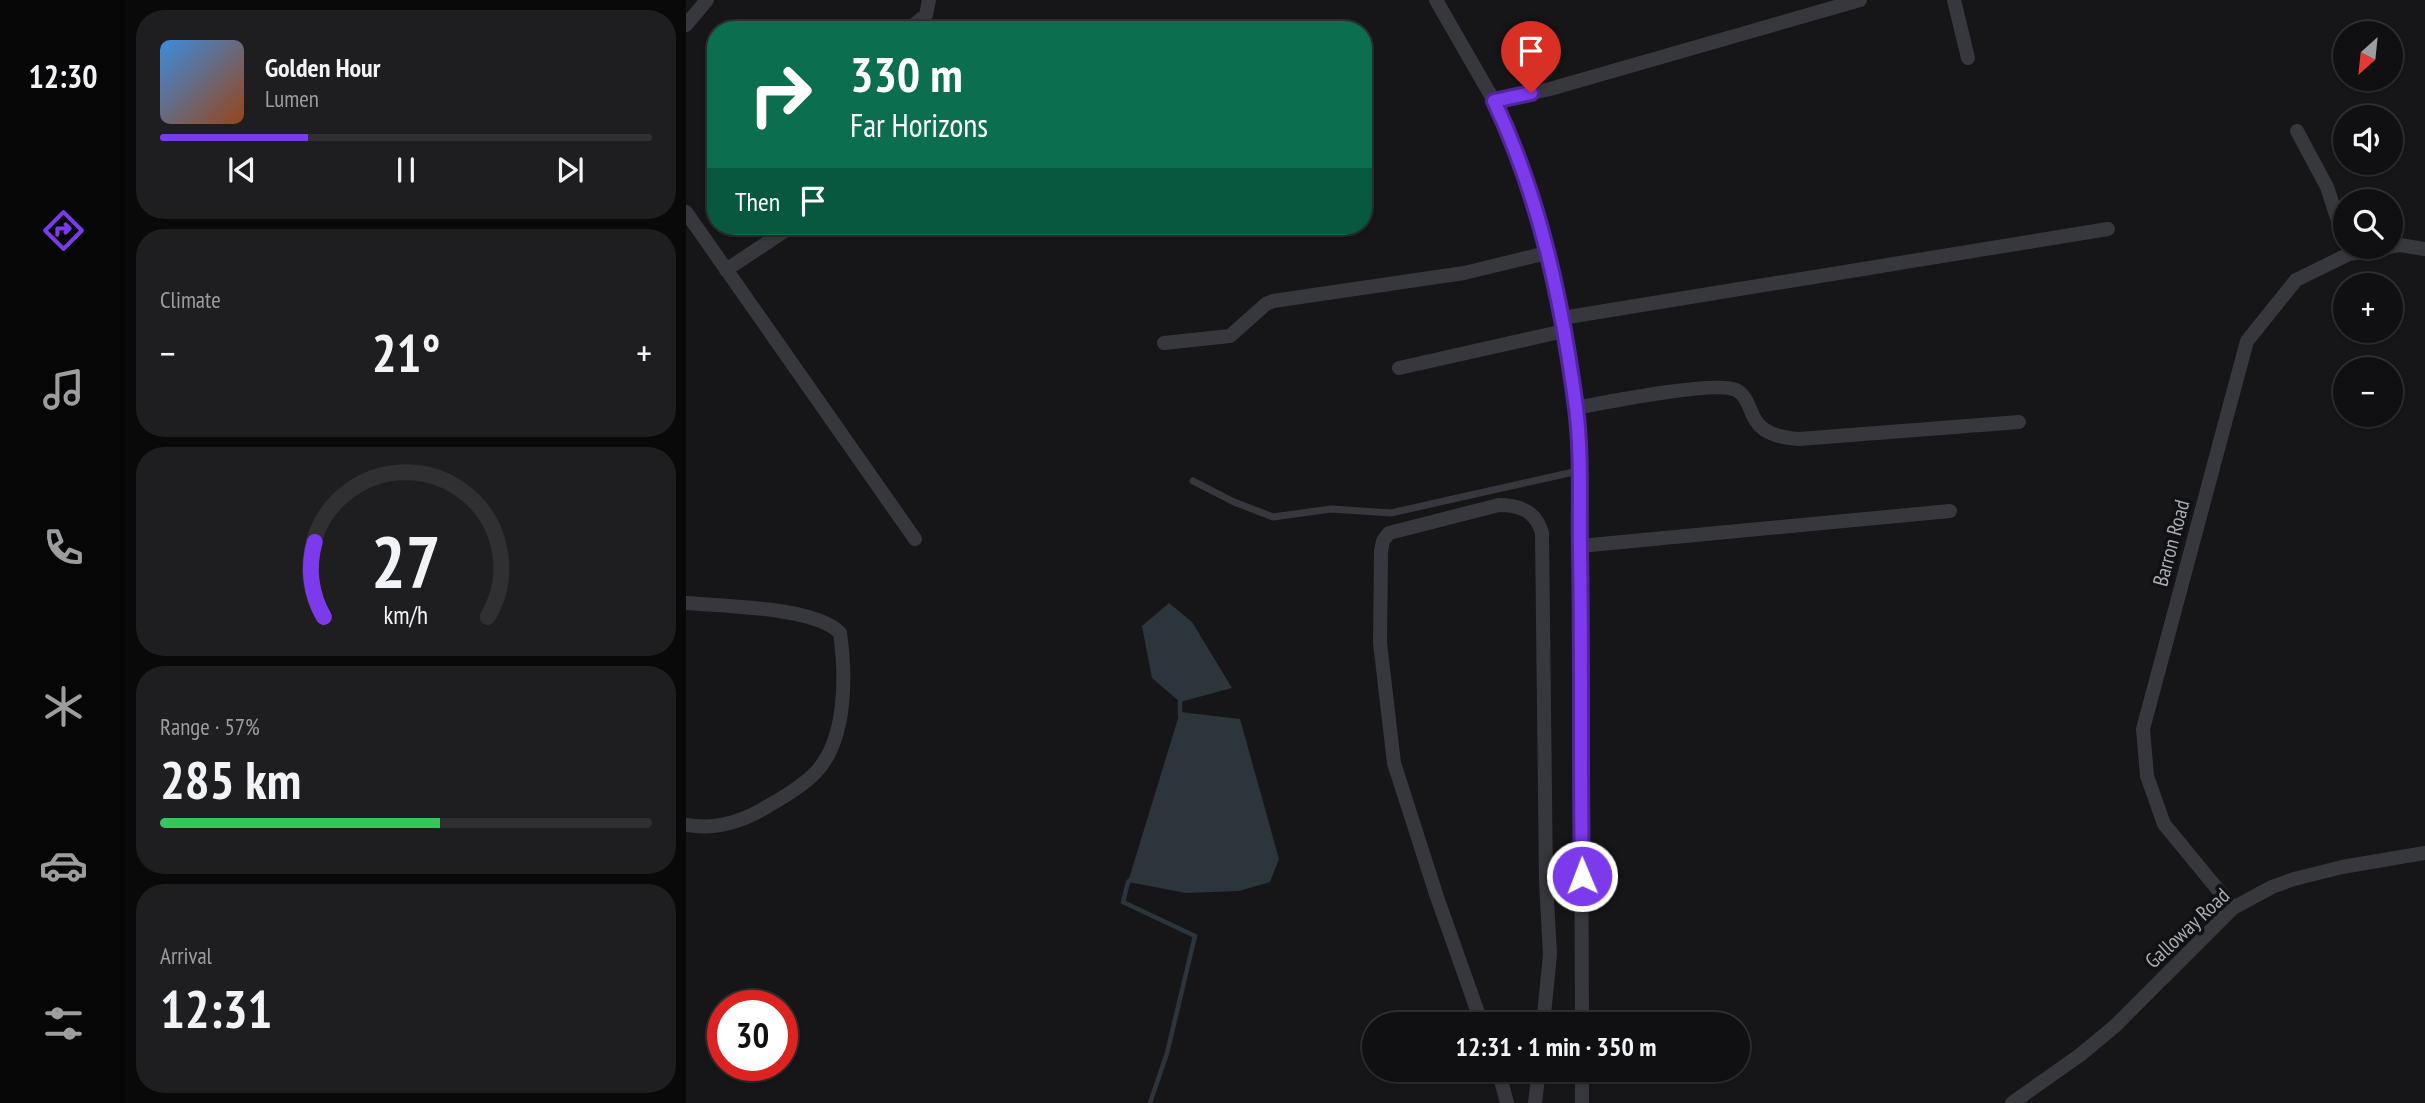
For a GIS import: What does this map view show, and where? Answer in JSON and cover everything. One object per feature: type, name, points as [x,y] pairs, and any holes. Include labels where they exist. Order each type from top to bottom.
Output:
[{"type":"street","points":[[686,25],[707,0]]},
{"type":"street","points":[[919,21],[926,15],[929,0]]},
{"type":"street","points":[[1436,0],[1494,101],[1522,164],[1548,253],[1576,408],[1582,635],[1582,1012]]},
{"type":"street","points":[[1494,101],[1550,89],[1860,0]]},
{"type":"street","points":[[1954,0],[1968,58]]},
{"type":"street","points":[[2297,131],[2328,187],[2333,203]]},
{"type":"street","points":[[686,212],[915,539]]},
{"type":"street","points":[[1399,368],[1563,325],[2108,229]]},
{"type":"street","points":[[726,270],[778,235]]},
{"type":"street","name":"Barron Road","points":[[2403,245],[2425,249]]},
{"type":"street","points":[[1164,343],[1230,336],[1273,301],[1464,273],[1548,253]]},
{"type":"street","name":"Barron Road","points":[[2233,908],[2164,824],[2147,776],[2143,729],[2248,341],[2296,280],[2333,257]]},
{"type":"street","points":[[1576,408],[1651,395],[1722,387],[1740,393],[1762,428],[1785,438],[2019,422]]},
{"type":"street","points":[[1478,1012],[1433,886],[1394,763],[1380,643],[1381,551],[1383,541],[1389,533],[1499,505],[1513,505],[1531,513],[1539,522],[1542,533],[1546,881],[1550,955],[1544,1012]]},
{"type":"street","points":[[1580,546],[1950,511]]},
{"type":"street","points":[[686,603],[764,609],[827,622],[840,633],[843,694],[839,722],[830,749],[815,773],[760,812],[716,826],[686,825]]},
{"type":"street","name":"Galloway Road","points":[[2012,1103],[2080,1055],[2115,1026],[2233,908],[2272,887],[2294,879],[2342,867],[2425,853]]},
{"type":"street","points":[[1501,1082],[1507,1103]]},
{"type":"street","points":[[1535,1103],[1537,1082]]},
{"type":"street","points":[[1582,1082],[1582,1103]]},
{"type":"lane","points":[[1193,481],[1234,502],[1273,517],[1331,509],[1391,513],[1578,471]]},
{"type":"shaded area","points":[[1169,603],[1192,622],[1232,688],[1180,702],[1152,678],[1142,626]]},
{"type":"shaded area","points":[[1180,712],[1240,719],[1279,859],[1270,882],[1239,891],[1186,893],[1128,882]]},
{"type":"waterway","points":[[1180,702],[1180,715]]},
{"type":"waterway","points":[[1132,878],[1128,882],[1123,902],[1195,936],[1167,1053],[1150,1103]]},
{"type":"route","points":[[1531,93],[1494,101],[1525,173],[1542,232],[1555,282],[1576,408],[1582,635],[1582,876]]}]
